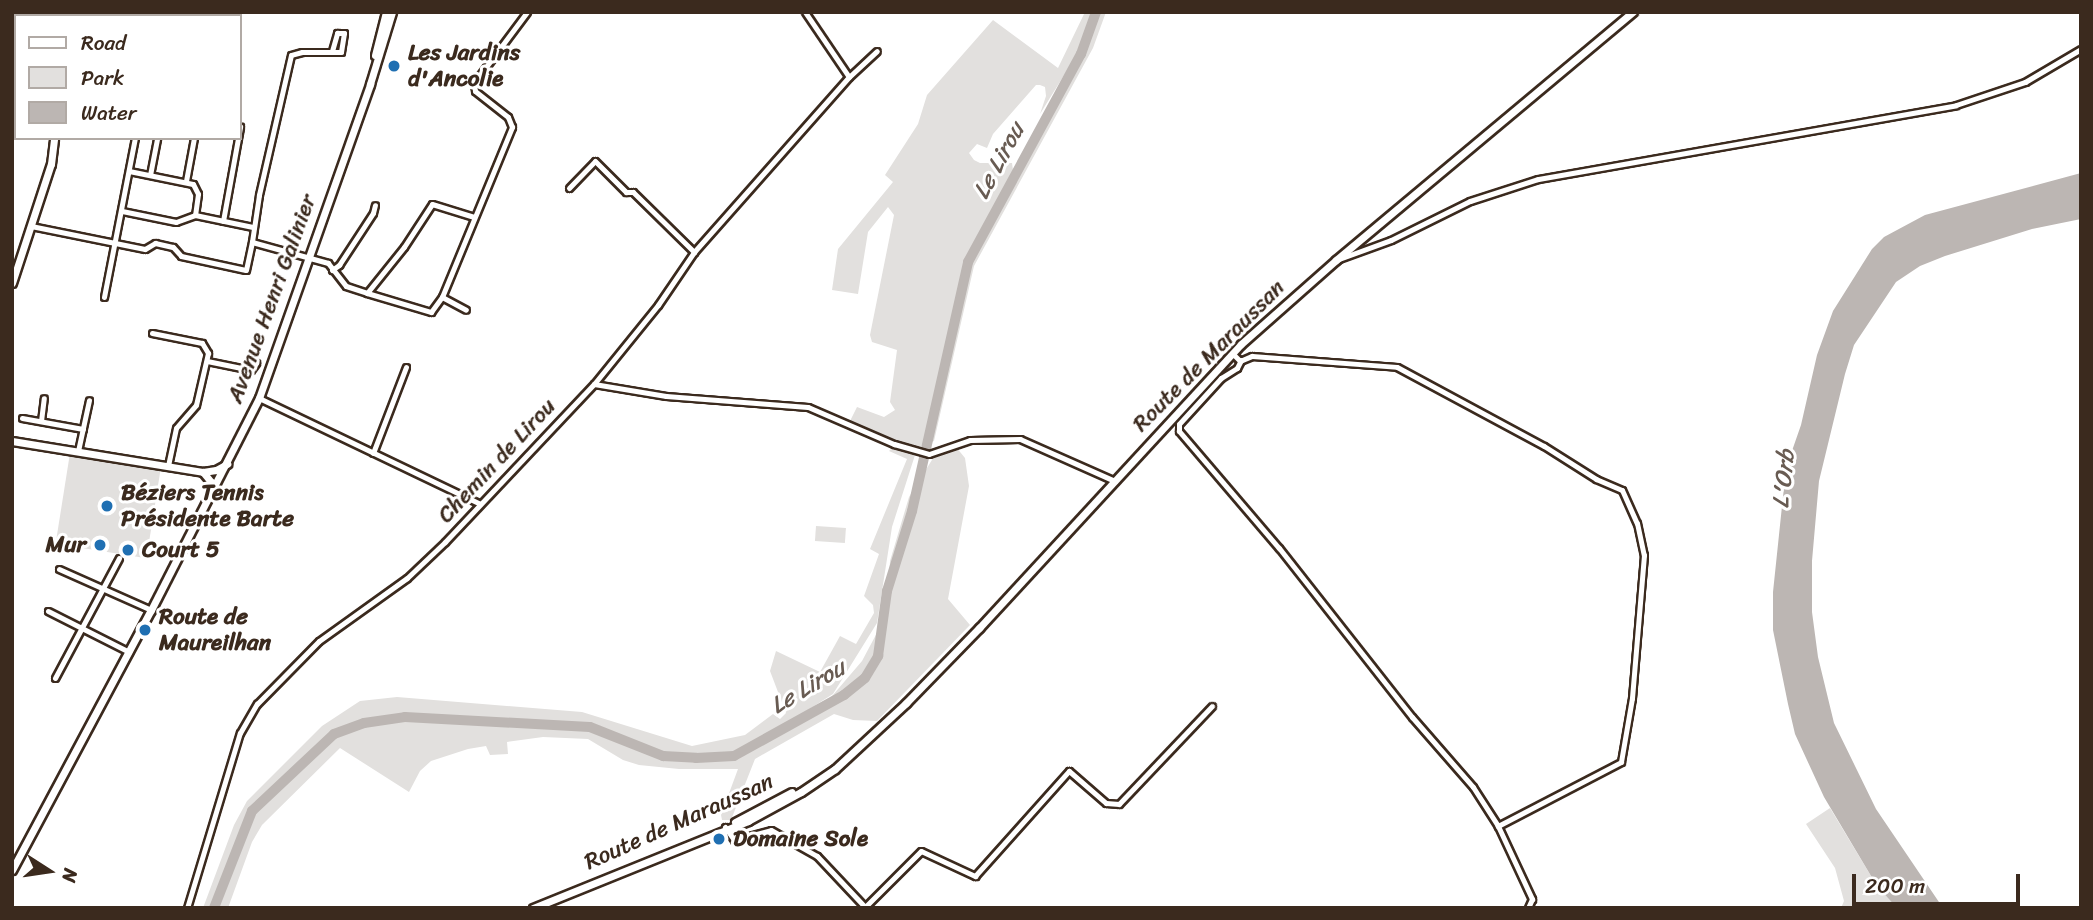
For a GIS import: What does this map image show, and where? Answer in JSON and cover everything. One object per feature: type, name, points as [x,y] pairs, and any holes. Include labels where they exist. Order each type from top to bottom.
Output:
[{"type":"main road","name":"Avenue Henri Galinier","points":[[12,870],[130,652],[259,397],[362,107],[389,12]]},
{"type":"main road","name":"Route de Maraussan","points":[[533,908],[726,829],[843,760],[906,703],[1232,353],[1336,260],[1633,12]]},
{"type":"main road","points":[[13,281],[51,164],[54,140]]},
{"type":"main road","points":[[12,441],[203,472],[216,470],[227,463]]},
{"type":"main road","points":[[203,472],[211,482],[208,500]]},
{"type":"main road","name":"Route de Maraussan","points":[[524,908],[726,829]]},
{"type":"street","points":[[252,242],[328,262],[346,286],[431,312],[442,297],[512,127],[508,117],[475,91],[474,83],[527,12]]},
{"type":"street","points":[[805,12],[849,77]]},
{"type":"street","points":[[1336,260],[1391,240],[1470,201],[1538,179],[1956,105],[2025,82],[2081,49]]},
{"type":"street","points":[[31,226],[145,249],[155,243],[173,247],[181,256],[246,270],[291,55],[293,52],[332,51]]},
{"type":"street","name":"Chemin de Lirou","points":[[187,908],[240,733],[257,704],[319,641],[407,578],[594,384],[643,325],[694,252],[849,77],[877,51]]},
{"type":"street","points":[[104,297],[135,140]]},
{"type":"street","points":[[150,176],[157,140]]},
{"type":"street","points":[[186,181],[194,140]]},
{"type":"street","points":[[223,221],[238,140]]},
{"type":"street","points":[[569,188],[595,161],[626,192],[633,192],[694,252]]},
{"type":"street","points":[[129,171],[186,181],[197,190],[195,215]]},
{"type":"street","points":[[367,293],[372,291],[432,204],[474,217]]},
{"type":"street","points":[[332,270],[346,255],[373,213],[375,205]]},
{"type":"street","points":[[122,211],[176,222],[195,215],[253,227]]},
{"type":"street","points":[[442,297],[466,310]]},
{"type":"street","points":[[152,333],[202,343],[208,349],[196,405],[176,428],[168,465]]},
{"type":"street","points":[[1232,353],[1241,360]]},
{"type":"street","points":[[1499,826],[1621,762],[1632,698],[1644,555],[1637,523],[1622,490],[1596,479],[1544,446],[1397,368],[1252,356],[1241,360],[1237,368],[1222,378],[1179,424],[1180,431],[1279,548],[1412,718],[1473,787],[1499,826],[1532,898],[1528,908]]},
{"type":"street","points":[[207,361],[251,370],[256,363]]},
{"type":"street","points":[[373,453],[406,367]]},
{"type":"street","points":[[594,384],[666,396],[808,407],[929,454],[970,440],[1020,439],[1115,481]]},
{"type":"street","points":[[259,397],[480,504]]},
{"type":"street","points":[[41,421],[44,398]]},
{"type":"street","points":[[78,451],[89,400]]},
{"type":"street","points":[[22,418],[83,429]]},
{"type":"street","points":[[55,678],[119,558]]},
{"type":"street","points":[[59,569],[151,610]]},
{"type":"street","points":[[48,611],[130,652]]},
{"type":"street","points":[[726,829],[734,840],[771,830],[817,856],[866,907],[921,851],[975,876],[1069,771],[1106,803],[1119,804],[1212,706]]},
{"type":"green space","points":[[1085,12],[1094,12],[1079,51],[1040,114],[1046,96],[1045,87],[1036,85],[993,134],[987,148],[977,144],[969,153],[980,163],[1012,163],[1013,170],[965,261],[924,443],[920,448],[903,444],[850,421],[857,407],[884,417],[895,410],[890,402],[897,350],[872,342],[870,335],[894,215],[888,207],[868,232],[858,294],[832,290],[838,249],[893,182],[885,175],[918,124],[927,95],[993,20],[1058,68]]},
{"type":"green space","points":[[1098,12],[1106,12],[1093,48],[974,266],[934,441],[929,443],[970,262],[1038,128],[1084,50]]},
{"type":"green space","points":[[893,447],[915,455],[892,527],[877,623],[833,694],[737,755],[821,709],[862,661],[887,614],[890,561],[909,497],[935,455],[956,447],[965,458],[969,486],[948,599],[970,625],[877,721],[853,720],[834,714],[755,759],[731,820],[722,820],[721,815],[738,769],[679,769],[639,765],[623,760],[588,739],[543,737],[507,742],[508,754],[490,755],[486,746],[468,749],[431,761],[420,771],[409,792],[340,748],[262,825],[252,842],[228,908],[203,908],[234,825],[247,801],[322,726],[360,701],[397,697],[582,712],[692,746],[745,735],[773,714],[780,719],[786,713],[770,671],[776,651],[820,672],[840,636],[856,644],[874,613],[873,605],[864,596],[879,554],[870,549],[907,459],[889,451]]},
{"type":"green space","name":"Béziers Tennis Présidente Barte","points":[[70,453],[161,467],[146,558],[56,544]]},
{"type":"green space","points":[[816,526],[846,528],[845,543],[815,541]]},
{"type":"green space","points":[[1830,808],[1877,886],[1897,908],[1841,908],[1844,901],[1835,868],[1806,824]]},
{"type":"water","points":[[2081,173],[2081,219],[2032,229],[1945,256],[1920,266],[1896,282],[1854,345],[1845,374],[1819,481],[1812,561],[1812,612],[1818,657],[1834,723],[1876,809],[1943,908],[1897,908],[1877,886],[1824,797],[1795,734],[1773,630],[1773,592],[1786,468],[1801,425],[1817,355],[1833,311],[1872,249],[1884,237],[1925,215]]},
{"type":"waterway","name":"Le Lirou","points":[[214,908],[252,811],[334,734],[364,723],[405,717],[590,727],[663,756],[734,756],[844,695],[865,678],[878,656],[887,591],[912,511],[968,262],[1081,54],[1096,12]]},
{"type":"place","name":"Les Jardins d'Ancolie","points":[[394,66]]},
{"type":"place","name":"Béziers Tennis Présidente Barte","points":[[107,506]]},
{"type":"place","name":"Mur","points":[[100,545]]},
{"type":"place","name":"Court 5","points":[[128,550]]},
{"type":"place","name":"Route de Maureilhan","points":[[145,630]]},
{"type":"place","name":"Domaine Sole","points":[[719,839]]},
{"type":"water label","name":"L'Orb","points":[[1784,479]]}]
